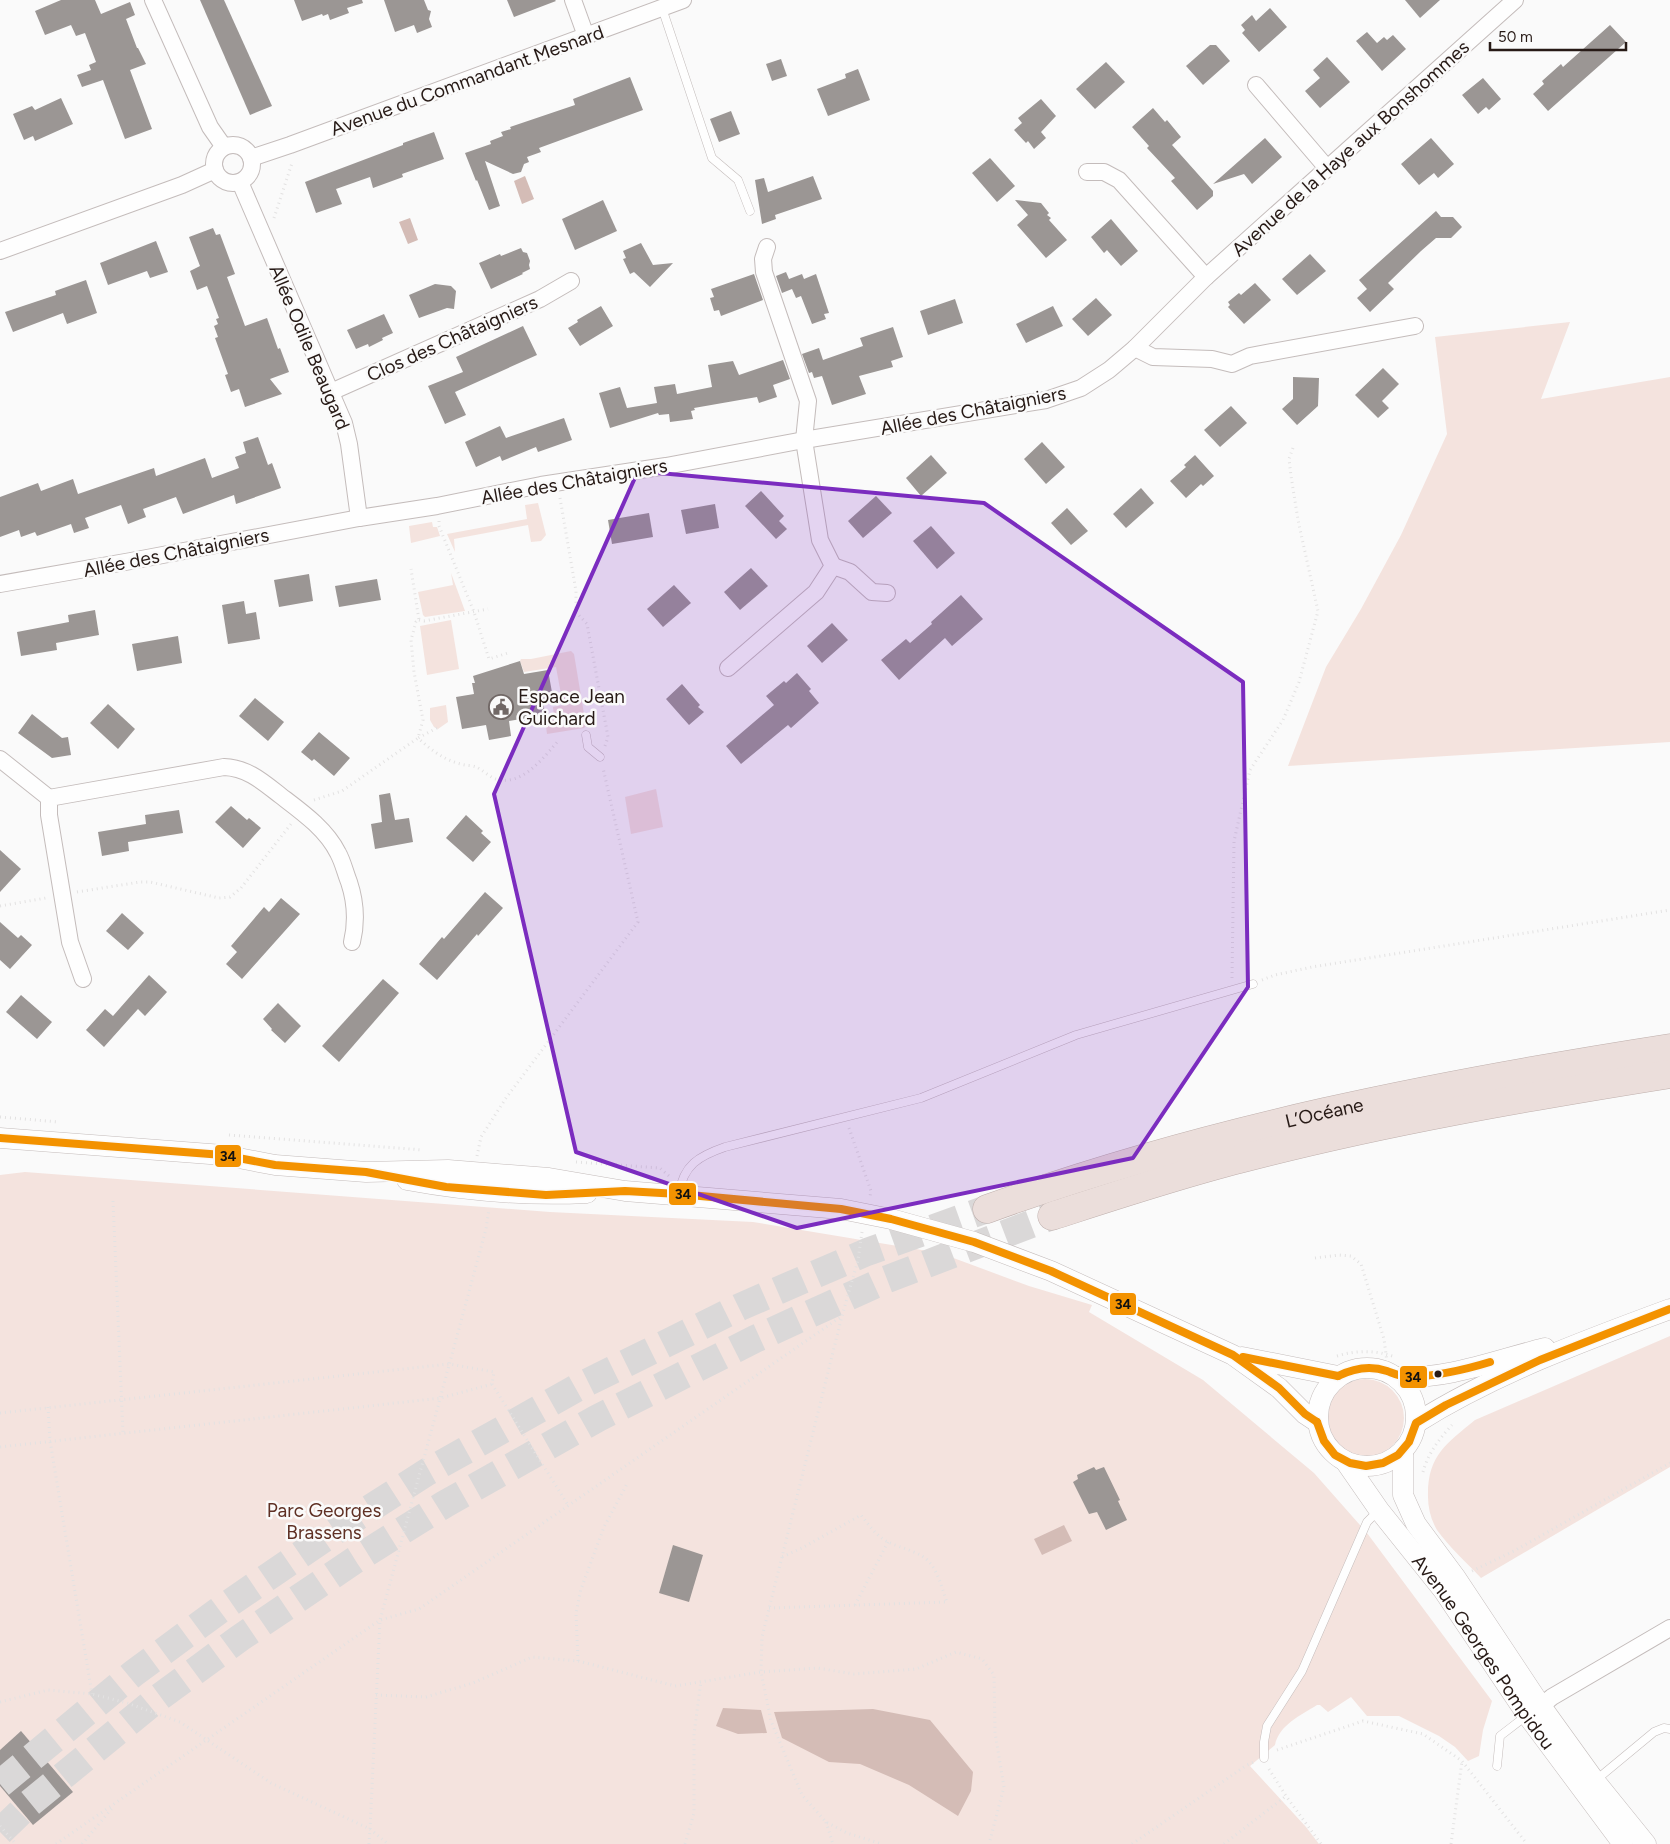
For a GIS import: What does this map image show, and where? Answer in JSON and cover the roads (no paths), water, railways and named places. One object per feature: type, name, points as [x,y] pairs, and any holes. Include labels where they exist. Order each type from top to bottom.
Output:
[{"type":"highway","name":"L’Océane","points":[[987,1209],[1104,1169],[1230,1134],[1506,1075],[1670,1048]]},
{"type":"highway","name":"L’Océane","points":[[1052,1216],[1169,1178],[1341,1134],[1448,1112],[1670,1074]]},
{"type":"street","points":[[153,0],[210,128],[224,147]]},
{"type":"street","points":[[573,0],[586,36]]},
{"type":"street","name":"Avenue du Commandant Mesnard","points":[[251,158],[683,0]]},
{"type":"street","name":"Avenue de la Haye aux Bonshommes","points":[[1136,348],[1206,277],[1515,0]]},
{"type":"street","points":[[1256,86],[1327,168]]},
{"type":"street","points":[[230,145],[243,148],[251,158],[251,169],[245,179],[240,182],[228,183],[222,180],[215,170],[216,155],[224,147],[230,145]]},
{"type":"street","points":[[0,251],[182,185],[215,170]]},
{"type":"street","points":[[1087,172],[1104,172],[1119,180],[1206,277]]},
{"type":"street","name":"Allée Odile Beaugard","points":[[240,182],[331,392],[347,434],[359,518]]},
{"type":"street","points":[[766,247],[763,259],[764,272],[808,401],[804,440],[820,540],[833,566],[850,572],[872,592],[887,593]]},
{"type":"street","name":"Clos des Châtaigniers","points":[[331,392],[540,299],[571,281]]},
{"type":"street","points":[[1136,348],[1153,357],[1212,359],[1232,364],[1250,356],[1415,326]]},
{"type":"street","name":"Allée des Châtaigniers","points":[[0,584],[359,518],[437,506],[541,485],[666,466],[804,440],[1046,400],[1081,388],[1109,370],[1136,348]]},
{"type":"street","points":[[728,668],[816,592],[833,566]]},
{"type":"street","points":[[0,759],[49,798],[224,767],[241,769],[249,773],[314,822],[340,854],[354,898],[356,921],[352,942]]},
{"type":"street","points":[[49,798],[49,815],[70,942],[83,979]]},
{"type":"street","points":[[0,1138],[223,1155],[275,1165],[366,1172],[446,1187],[546,1195],[626,1191],[679,1194],[841,1209],[891,1219],[974,1242],[1051,1271],[1232,1355],[1279,1388],[1305,1414],[1317,1422]]},
{"type":"street","points":[[1416,1423],[1447,1403],[1518,1370],[1597,1336],[1670,1309]]},
{"type":"street","points":[[1393,1375],[1405,1386],[1412,1397],[1416,1410],[1416,1423],[1411,1438],[1402,1450],[1389,1461],[1378,1465],[1361,1466],[1345,1461],[1334,1454],[1320,1434],[1317,1422],[1318,1408],[1322,1396],[1329,1385],[1338,1376],[1352,1369],[1374,1368],[1393,1375],[1408,1377],[1456,1372],[1510,1356],[1597,1336]]},
{"type":"street","points":[[1232,1355],[1338,1376]]},
{"type":"street","name":"Avenue Georges Pompidou","points":[[1402,1450],[1404,1495],[1412,1517],[1456,1578],[1534,1711]]},
{"type":"street","name":"Avenue Georges Pompidou","points":[[1345,1461],[1379,1510],[1443,1590],[1534,1711],[1588,1786],[1623,1844]]},
{"type":"street","points":[[1534,1711],[1552,1697],[1670,1628]]},
{"type":"street","name":"Avenue Georges Pompidou","points":[[1588,1786],[1646,1844]]},
{"type":"lane","points":[[662,8],[712,158],[738,180],[750,211]]},
{"type":"lane","points":[[586,735],[588,747],[600,757]]},
{"type":"lane","points":[[679,1194],[680,1185],[686,1171],[705,1154],[725,1147],[921,1098],[1076,1035],[1253,984]]},
{"type":"lane","points":[[1264,1758],[1267,1726],[1302,1671],[1367,1522],[1379,1510]]},
{"type":"lane","points":[[1497,1766],[1500,1736],[1534,1711]]},
{"type":"lane","points":[[1588,1786],[1654,1732],[1664,1728],[1670,1729]]},
{"type":"tunnel","points":[[0,1784],[134,1673],[221,1609],[335,1531],[427,1472],[582,1385],[740,1307],[867,1252],[987,1209]]},
{"type":"tunnel","points":[[0,1832],[30,1803],[157,1699],[240,1638],[355,1560],[445,1504],[598,1418],[755,1339],[885,1280],[1052,1216]]},
{"type":"place","name":"Espace Jean Guichard","points":[[501,707]]},
{"type":"park label","name":"Parc Georges Brassens","points":[[324,1521]]}]
